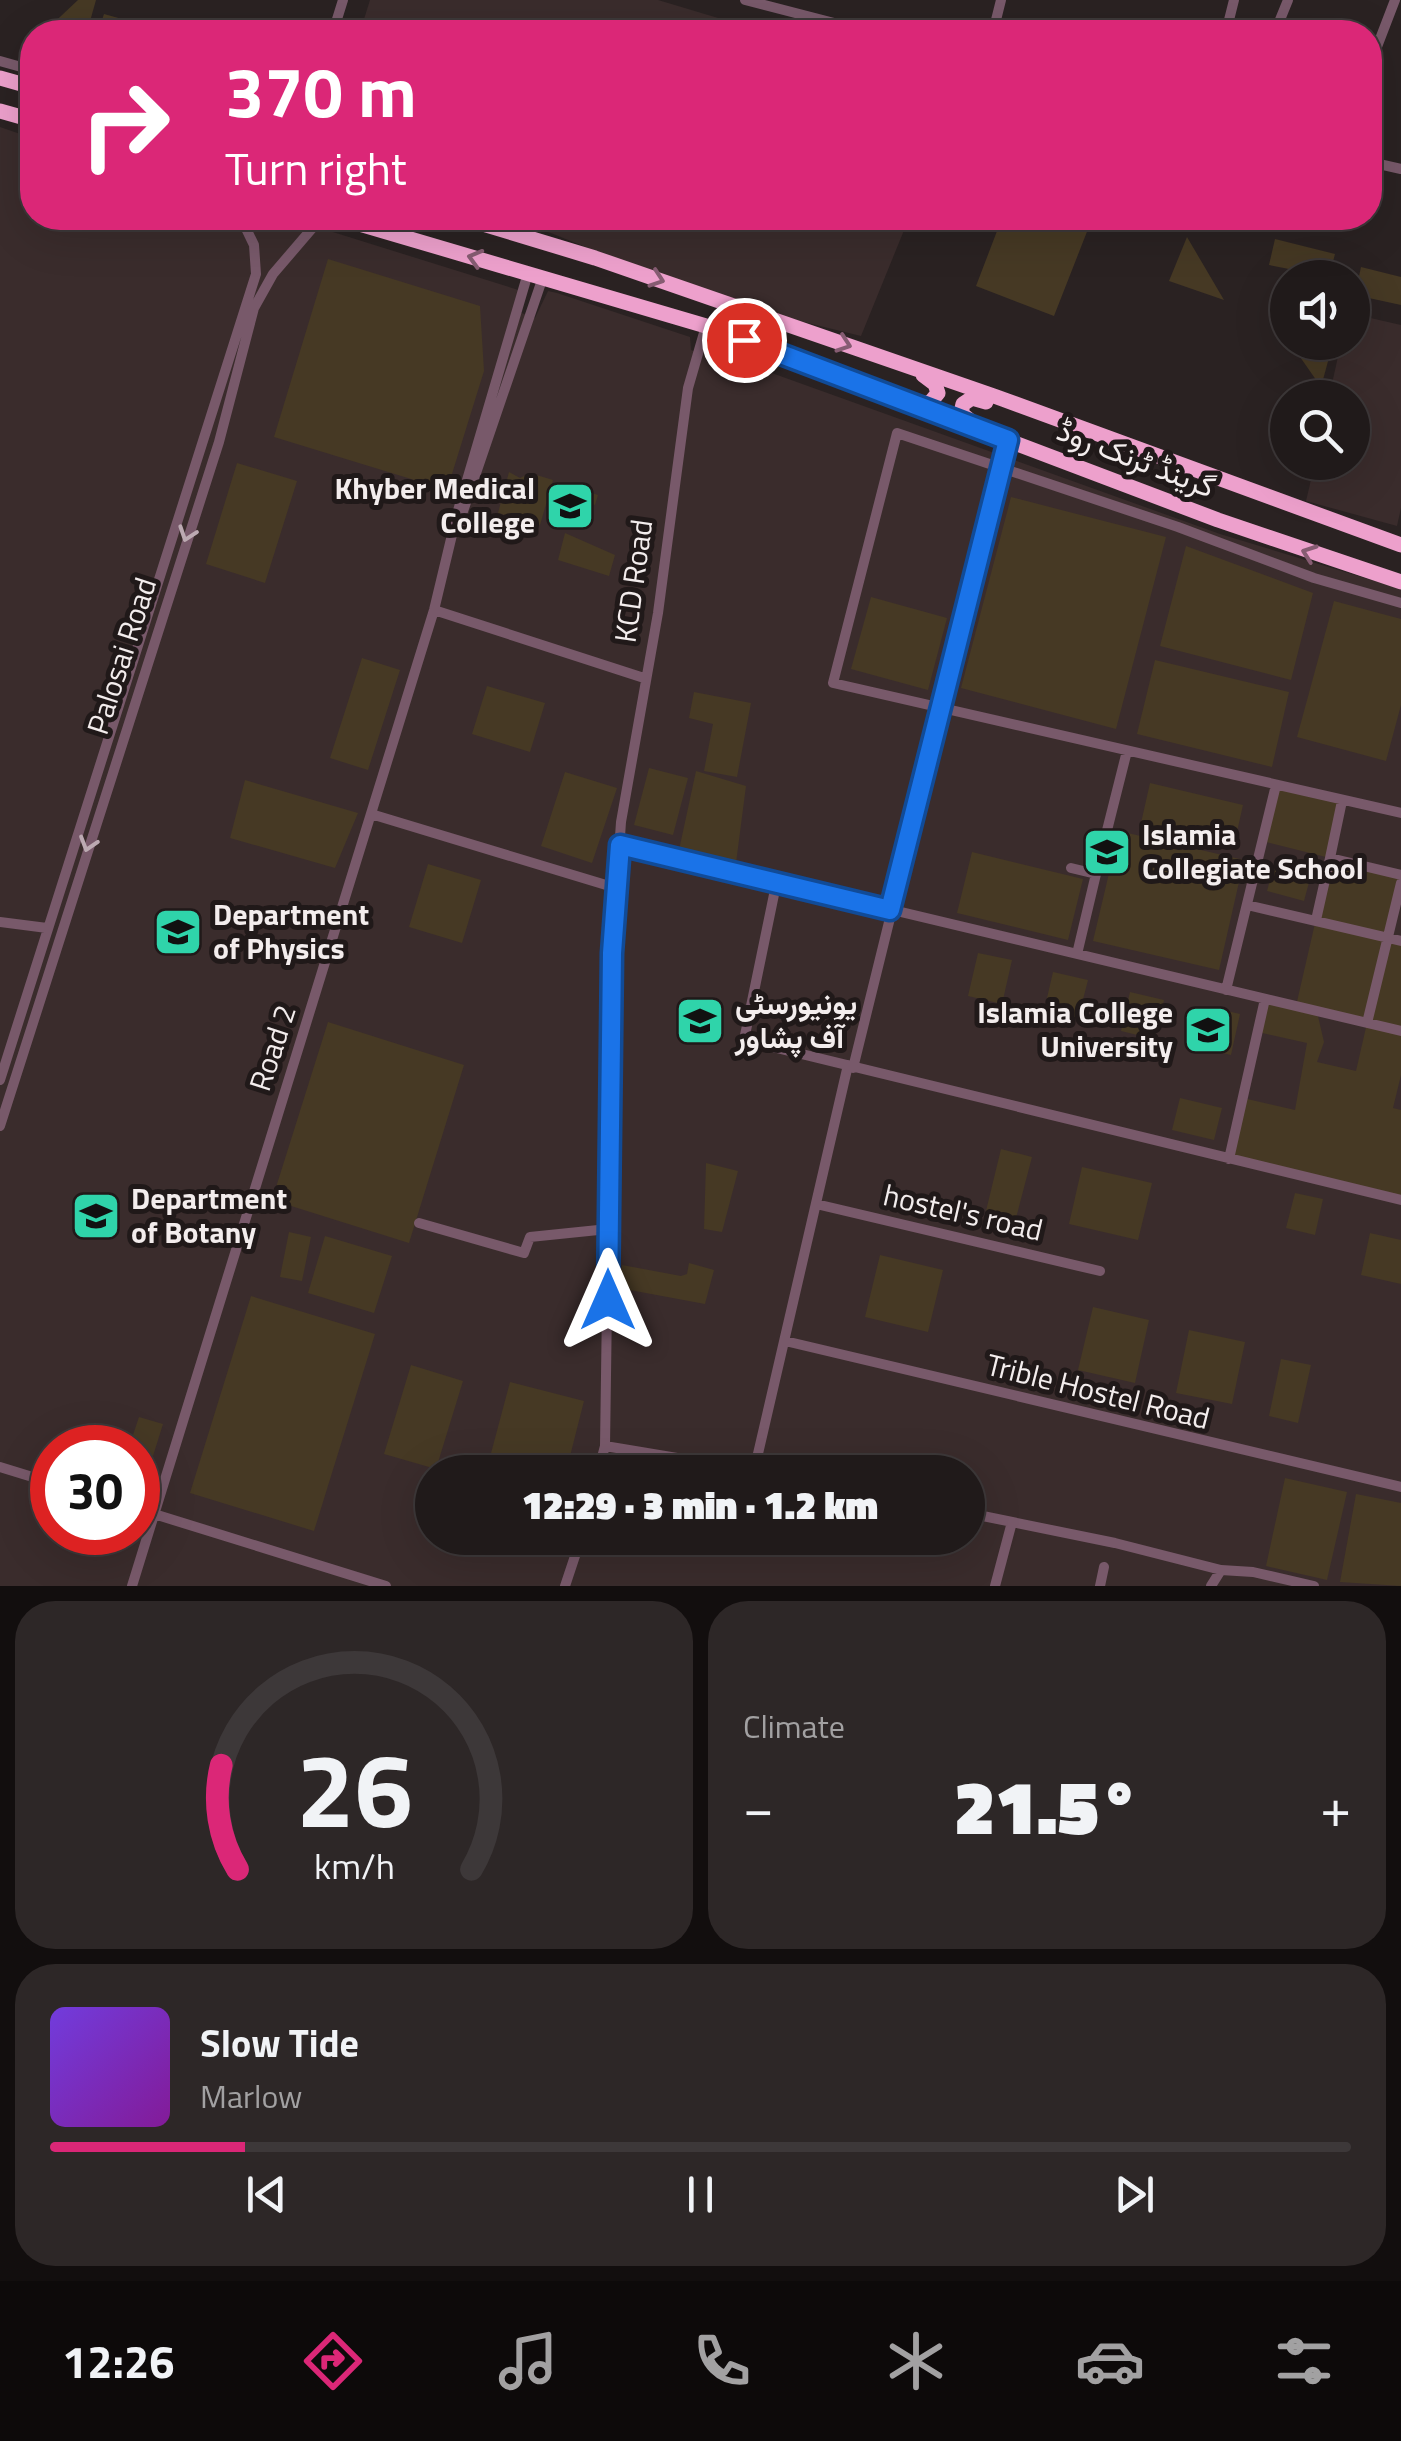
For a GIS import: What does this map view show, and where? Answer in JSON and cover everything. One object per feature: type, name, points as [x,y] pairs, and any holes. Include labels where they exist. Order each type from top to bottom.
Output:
[{"type":"highway","name":"گرینڈ ٹرنک روڈ","points":[[380,230],[706,326],[1233,526],[1401,582]]},
{"type":"highway","name":"گرینڈ ٹرنک روڈ","points":[[503,230],[595,258],[1060,420],[1401,545]]},
{"type":"highway","points":[[883,358],[928,378],[938,393],[929,404],[892,398]]},
{"type":"highway","points":[[1006,439],[964,418],[961,408],[966,400],[978,399],[1060,420]]},
{"type":"street","points":[[745,0],[823,20]]},
{"type":"street","points":[[1382,34],[1395,0]]},
{"type":"street","points":[[0,1080],[241,335],[256,274],[254,245],[247,230]]},
{"type":"street","name":"Palosai Road","points":[[0,1126],[219,442],[241,335],[273,274],[311,230]]},
{"type":"street","name":"Road 2","points":[[160,1495],[536,275]]},
{"type":"street","name":"KCD Road","points":[[603,1455],[616,888],[688,388],[706,326]]},
{"type":"street","points":[[1401,603],[1332,583],[897,433],[832,682],[1401,813]]},
{"type":"street","points":[[762,1455],[816,1204],[1006,439]]},
{"type":"street","points":[[434,610],[644,678]]},
{"type":"street","points":[[1077,954],[1127,751]]},
{"type":"street","points":[[1226,990],[1276,785]]},
{"type":"street","points":[[1316,920],[1342,801]]},
{"type":"street","points":[[371,814],[616,888]]},
{"type":"street","points":[[620,845],[1401,1031]]},
{"type":"street","points":[[1330,858],[1401,879],[1367,1023]]},
{"type":"street","points":[[1071,868],[1096,874]]},
{"type":"street","points":[[777,880],[744,1040],[1401,1200]]},
{"type":"street","points":[[1247,904],[1401,940]]},
{"type":"street","points":[[0,922],[47,928]]},
{"type":"street","points":[[32,976],[45,981]]},
{"type":"street","points":[[1229,1160],[1265,999]]},
{"type":"street","name":"hostel's road","points":[[816,1204],[1100,1271]]},
{"type":"street","points":[[419,1223],[524,1254],[530,1237],[608,1229]]},
{"type":"street","name":"Trible Hostel Road","points":[[785,1342],[1401,1487]]},
{"type":"street","points":[[606,1446],[659,1455]]},
{"type":"street","points":[[0,1467],[30,1476]]},
{"type":"street","points":[[160,1516],[362,1582],[386,1586]]},
{"type":"street","points":[[985,1516],[1221,1570],[1252,1572],[1314,1586]]},
{"type":"street","points":[[995,1586],[1012,1522]]},
{"type":"street","name":"Road 2","points":[[132,1586],[141,1555]]},
{"type":"street","points":[[565,1586],[575,1555]]},
{"type":"street","points":[[1100,1586],[1104,1566]]},
{"type":"street","points":[[1211,1586],[1221,1570]]},
{"type":"shaded area","points":[[78,0],[96,0],[90,20],[57,20]]},
{"type":"shaded area","points":[[370,0],[658,0],[725,20],[364,20]]},
{"type":"shaded area","points":[[104,14],[126,20],[102,20]]},
{"type":"shaded area","name":"یونیورسٹی آف پشاور","points":[[0,127],[20,134],[20,230],[326,230],[525,292],[519,312],[535,318],[548,291],[557,293],[690,337],[691,350],[696,352],[705,349],[1220,534],[1401,589],[1401,1586],[0,1586]]},
{"type":"shaded area","points":[[540,230],[904,230],[861,336],[718,301]]},
{"type":"shaded area","points":[[997,230],[1088,230],[1054,316],[976,286]]},
{"type":"shaded area","points":[[1187,237],[1224,300],[1169,281]]},
{"type":"shaded area","points":[[1275,239],[1335,254],[1333,260],[1270,260]]},
{"type":"shaded area","points":[[328,259],[480,306],[484,371],[447,490],[274,437]]},
{"type":"shaded area","points":[[1370,269],[1401,277],[1401,305],[1370,298]]},
{"type":"shaded area","points":[[1370,318],[1401,325],[1401,508],[1397,526],[1306,501],[1311,480],[1370,480],[1370,380],[1333,380],[1337,360],[1370,360]]},
{"type":"shaded area","points":[[1302,360],[1328,360],[1323,380],[1316,380]]},
{"type":"shaded area","points":[[237,463],[297,481],[265,583],[206,564]]},
{"type":"shaded area","points":[[509,472],[520,478],[530,473],[553,480],[540,525],[498,513]]},
{"type":"shaded area","points":[[558,482],[598,495],[595,505],[585,502],[580,510],[563,505],[558,520],[548,517]]},
{"type":"shaded area","points":[[1011,497],[1166,537],[1116,729],[961,688]]},
{"type":"shaded area","points":[[565,533],[615,555],[609,576],[558,560]]},
{"type":"shaded area","points":[[1186,546],[1313,593],[1291,680],[1160,646]]},
{"type":"shaded area","points":[[871,597],[947,618],[928,690],[851,669]]},
{"type":"shaded area","points":[[1334,601],[1401,619],[1401,705],[1386,761],[1297,737]]},
{"type":"shaded area","points":[[362,658],[400,670],[368,770],[330,758]]},
{"type":"shaded area","points":[[1155,660],[1289,692],[1272,767],[1137,734]]},
{"type":"shaded area","points":[[487,686],[545,703],[530,752],[472,734]]},
{"type":"shaded area","points":[[694,692],[751,703],[737,777],[704,771],[713,724],[689,718]]},
{"type":"shaded area","points":[[649,768],[688,778],[673,835],[634,825]]},
{"type":"shaded area","points":[[696,771],[746,786],[736,863],[679,850]]},
{"type":"shaded area","points":[[565,772],[617,788],[592,863],[541,846]]},
{"type":"shaded area","points":[[245,780],[358,813],[335,868],[230,838]]},
{"type":"shaded area","points":[[1150,783],[1243,805],[1234,845],[1141,823]]},
{"type":"shaded area","points":[[1276,785],[1342,801],[1331,858],[1401,875],[1390,938],[1401,941],[1401,1075],[1393,1108],[1401,1110],[1401,1200],[1229,1159],[1243,1098],[1295,1110],[1307,1043],[1258,1032],[1265,999],[1296,1006],[1330,858],[1262,841]],"holes":[[[1317,1012],[1367,1023],[1356,1071],[1317,1062],[1324,1042]]]},
{"type":"shaded area","points":[[1119,831],[1244,860],[1219,970],[1093,941]]},
{"type":"shaded area","points":[[972,852],[1083,879],[1068,940],[957,913]]},
{"type":"shaded area","points":[[428,864],[481,880],[462,943],[409,927]]},
{"type":"shaded area","points":[[1274,865],[1311,875],[1304,901],[1267,891]]},
{"type":"shaded area","points":[[978,953],[1012,960],[1002,1004],[968,996]]},
{"type":"shaded area","points":[[1053,972],[1088,980],[1078,1019],[1044,1011]]},
{"type":"shaded area","points":[[1130,992],[1164,1000],[1154,1039],[1121,1031]]},
{"type":"shaded area","points":[[1210,1007],[1240,1014],[1231,1055],[1201,1048]]},
{"type":"shaded area","points":[[328,1022],[464,1065],[409,1243],[272,1200]]},
{"type":"shaded area","points":[[1180,1098],[1222,1108],[1214,1140],[1172,1130]]},
{"type":"shaded area","points":[[1001,1149],[1032,1157],[1016,1218],[986,1211]]},
{"type":"shaded area","points":[[706,1163],[738,1171],[722,1232],[704,1229]]},
{"type":"shaded area","points":[[1082,1167],[1152,1183],[1138,1240],[1069,1224]]},
{"type":"shaded area","points":[[1295,1193],[1323,1199],[1315,1235],[1286,1228]]},
{"type":"shaded area","points":[[289,1232],[311,1237],[302,1281],[280,1277]]},
{"type":"shaded area","points":[[1370,1233],[1401,1240],[1401,1284],[1361,1275]]},
{"type":"shaded area","points":[[325,1236],[392,1256],[374,1313],[308,1293]]},
{"type":"shaded area","points":[[880,1255],[943,1270],[928,1332],[865,1317]]},
{"type":"shaded area","points":[[689,1263],[714,1270],[705,1304],[619,1288],[622,1265],[681,1276],[687,1274]]},
{"type":"shaded area","points":[[251,1296],[375,1334],[314,1531],[190,1493]]},
{"type":"shaded area","points":[[1093,1307],[1149,1320],[1135,1383],[1078,1370]]},
{"type":"shaded area","points":[[1189,1330],[1245,1342],[1232,1404],[1176,1393]]},
{"type":"shaded area","points":[[1281,1359],[1311,1365],[1298,1423],[1269,1416]]},
{"type":"shaded area","points":[[411,1365],[463,1381],[440,1455],[415,1455],[415,1463],[384,1454]]},
{"type":"shaded area","points":[[510,1382],[584,1401],[570,1455],[491,1455]]},
{"type":"shaded area","points":[[139,1417],[163,1424],[160,1434],[160,1425],[136,1425]]},
{"type":"shaded area","points":[[1285,1478],[1347,1492],[1327,1580],[1266,1566]]},
{"type":"shaded area","points":[[1356,1494],[1401,1503],[1401,1586],[1340,1582]]},
{"type":"place","name":"Khyber Medical College","points":[[570,506]]},
{"type":"place","name":"Islamia Collegiate School","points":[[1107,852]]},
{"type":"place","name":"Department of Physics","points":[[178,932]]},
{"type":"place","name":"یونیورسٹی آف پشاور","points":[[700,1021]]},
{"type":"place","name":"Islamia College University","points":[[1208,1030]]},
{"type":"place","name":"Department of Botany","points":[[96,1216]]},
{"type":"route","points":[[608,1300],[612,953],[620,845],[890,910],[1008,440],[744,340]]}]
